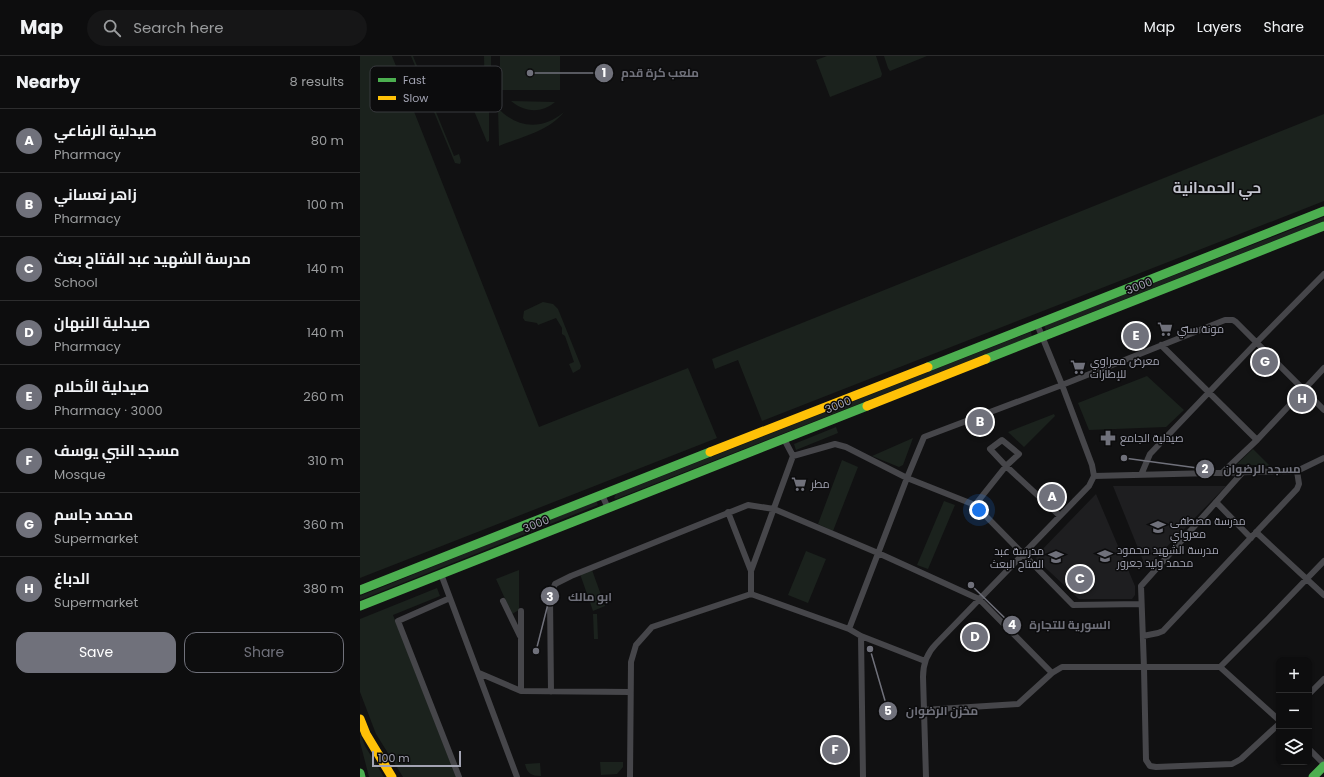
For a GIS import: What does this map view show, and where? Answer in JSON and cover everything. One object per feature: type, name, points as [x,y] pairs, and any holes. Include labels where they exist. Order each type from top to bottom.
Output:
[{"type":"street","name":"3000","points":[[360,590],[1324,211]]},
{"type":"street","name":"3000","points":[[360,606],[1324,226]]},
{"type":"street","points":[[1141,475],[1150,454],[1324,274]]},
{"type":"street","points":[[849,629],[924,437],[1062,385],[1225,320],[1233,320],[1324,410]]},
{"type":"street","points":[[926,777],[923,671],[925,661],[932,648],[1089,486],[1094,476],[1092,465],[1062,385],[1037,324]]},
{"type":"street","points":[[1161,345],[1257,440]]},
{"type":"street","points":[[1222,473],[1257,440],[1324,368]]},
{"type":"street","points":[[751,594],[751,571],[793,456],[784,439]]},
{"type":"street","points":[[975,505],[1006,466],[1018,454],[1002,440],[990,449],[1006,466],[1060,516]]},
{"type":"street","points":[[793,456],[835,444],[846,447],[907,478],[975,505],[1073,605],[1141,604]]},
{"type":"street","points":[[1094,476],[1297,471],[1324,458]]},
{"type":"street","points":[[1143,636],[1158,634],[1163,630],[1297,489],[1299,484],[1297,471]]},
{"type":"street","points":[[1242,473],[1140,586],[1143,636],[1146,760],[1150,766],[1232,764],[1241,759],[1276,727]]},
{"type":"street","points":[[602,495],[608,508]]},
{"type":"street","points":[[1216,502],[1251,538]]},
{"type":"street","points":[[551,692],[550,598],[555,584],[571,576],[748,505],[774,509],[878,553],[979,599],[1052,673]]},
{"type":"street","points":[[728,512],[751,571]]},
{"type":"street","points":[[1256,532],[1324,595]]},
{"type":"street","points":[[1220,667],[1324,561]]},
{"type":"street","points":[[441,574],[516,777]]},
{"type":"street","points":[[630,777],[631,662],[636,644],[652,627],[751,594],[849,629],[861,636],[925,661]]},
{"type":"street","points":[[450,598],[398,620],[459,777]]},
{"type":"street","points":[[503,601],[521,638]]},
{"type":"street","points":[[521,610],[521,692]]},
{"type":"street","points":[[861,636],[863,777]]},
{"type":"street","points":[[923,710],[1018,704],[1052,673],[1062,667],[1220,667],[1276,717]]},
{"type":"street","points":[[479,674],[521,692],[630,692]]},
{"type":"street","points":[[1310,693],[1324,679]]},
{"type":"street","points":[[360,719],[366,734],[392,777]]},
{"type":"street","points":[[1312,752],[1324,765],[1312,777]]},
{"type":"street","points":[[360,773],[361,777]]},
{"type":"shaded area","points":[[360,56],[392,56],[396,66],[370,66],[370,112],[414,112],[539,427],[688,368],[717,438],[360,578]]},
{"type":"shaded area","points":[[411,56],[413,56],[417,66],[415,66]]},
{"type":"shaded area","points":[[484,56],[491,56],[491,66],[484,66]]},
{"type":"shaded area","points":[[500,56],[560,56],[560,90],[502,90],[502,66],[500,66]]},
{"type":"shaded area","points":[[827,56],[876,56],[882,74],[881,77],[830,97],[816,60]]},
{"type":"shaded area","points":[[884,56],[927,56],[890,71]]},
{"type":"shaded area","points":[[511,101],[555,102],[550,106],[533,110],[516,105]]},
{"type":"shaded area","points":[[434,112],[436,112],[454,156],[459,154],[461,161],[460,164],[455,163]]},
{"type":"shaded area","points":[[474,112],[489,112],[489,141],[487,142]]},
{"type":"shaded area","points":[[498,112],[502,112],[513,120],[530,125],[548,122],[564,112],[558,119],[543,129],[499,146]]},
{"type":"shaded area","points":[[1324,114],[1324,201],[762,421],[738,360],[715,369],[712,359]]},
{"type":"shaded area","points":[[1324,217],[1324,221],[1046,330],[1044,326]]},
{"type":"shaded area","points":[[543,302],[553,304],[558,309],[581,366],[580,369],[573,373],[569,364],[574,362],[565,336],[562,334],[562,328],[556,318],[538,325],[537,323],[525,321],[523,318],[524,311]]},
{"type":"shaded area","points":[[1031,332],[1032,336],[616,499],[614,498],[616,494]]},
{"type":"shaded area","points":[[1147,376],[1184,410],[1166,427],[1089,430],[1078,403]]},
{"type":"shaded area","points":[[1054,414],[1055,416],[1024,447],[1008,432]]},
{"type":"shaded area","points":[[836,427],[838,433],[796,450],[794,444]]},
{"type":"shaded area","points":[[913,438],[903,465],[899,467],[872,456]]},
{"type":"shaded area","points":[[1253,449],[1270,466],[1237,464]]},
{"type":"shaded area","points":[[842,460],[858,467],[833,531],[818,524]]},
{"type":"shaded area","name":"مدرسة مصطفى معرواي","points":[[1113,486],[1226,486],[1146,568]]},
{"type":"shaded area","points":[[1096,494],[1135,586],[1135,595],[1132,599],[1079,599],[1036,559],[1037,555]]},
{"type":"shaded area","points":[[596,501],[598,505],[360,600],[360,596]]},
{"type":"shaded area","points":[[944,501],[955,505],[928,569],[917,565]]},
{"type":"shaded area","points":[[806,551],[826,559],[808,603],[788,595]]},
{"type":"shaded area","points":[[519,570],[519,610],[512,614],[496,579]]},
{"type":"shaded area","points":[[592,570],[605,606],[593,611],[580,574]]},
{"type":"shaded area","points":[[437,588],[440,596],[393,615],[456,777],[403,777],[376,734],[360,692],[360,619]]},
{"type":"shaded area","points":[[593,614],[597,614],[598,639],[594,639]]},
{"type":"shaded area","points":[[360,733],[365,746],[384,777],[369,777],[360,742]]},
{"type":"shaded area","points":[[600,762],[623,762],[623,767],[617,774],[601,775]]},
{"type":"shaded area","points":[[540,763],[541,776],[530,773],[525,764]]},
{"type":"traffic: fast","points":[[928,367],[1324,211]]},
{"type":"traffic: fast","points":[[986,359],[1324,226]]},
{"type":"traffic: fast","points":[[360,606],[867,406]]},
{"type":"traffic: fast","points":[[360,590],[710,452]]},
{"type":"traffic: fast","points":[[1313,777],[1324,766]]},
{"type":"traffic: fast","points":[[360,773],[361,777]]},
{"type":"traffic: slow","points":[[867,406],[986,359]]},
{"type":"traffic: slow","points":[[710,452],[928,367]]},
{"type":"traffic: slow","points":[[360,719],[366,734],[392,777]]},
{"type":"place","name":"ملعب كرة قدم","points":[[530,73]]},
{"type":"place","name":"مونة ستي","points":[[1165,329]]},
{"type":"place","name":"صيدلية الأحلام","points":[[1136,336]]},
{"type":"place","name":"محمد جاسم","points":[[1265,362]]},
{"type":"place","name":"معرض معراوي للإطارات","points":[[1078,367]]},
{"type":"place","name":"الدباغ","points":[[1302,399]]},
{"type":"place","name":"زاهر نعساني","points":[[980,422]]},
{"type":"place","name":"صيدلية الجامع","points":[[1108,438]]},
{"type":"place","name":"مسجد الرضوان","points":[[1124,458]]},
{"type":"place","name":"مطر","points":[[799,484]]},
{"type":"place","name":"صيدلية الرفاعي","points":[[1052,497]]},
{"type":"place","name":"مدرسة مصطفى معرواي","points":[[1158,527]]},
{"type":"place","name":"مدرسة الشهيد محمود محمد وليد جعرور","points":[[1105,556]]},
{"type":"place","name":"مدرسة عبد الفتاح البعث","points":[[1056,557]]},
{"type":"place","name":"مدرسة الشهيد عبد الفتاح بعث","points":[[1080,579]]},
{"type":"place","name":"السورية للتجارة","points":[[971,585]]},
{"type":"place","name":"صيدلية النبهان","points":[[975,637]]},
{"type":"place","name":"مخزن الرضوان","points":[[870,649]]},
{"type":"place","name":"ابو مالك","points":[[536,651]]},
{"type":"place","name":"مسجد النبي يوسف","points":[[835,750]]},
{"type":"district","name":"حي الحمدانية","points":[[1217,187]]}]
